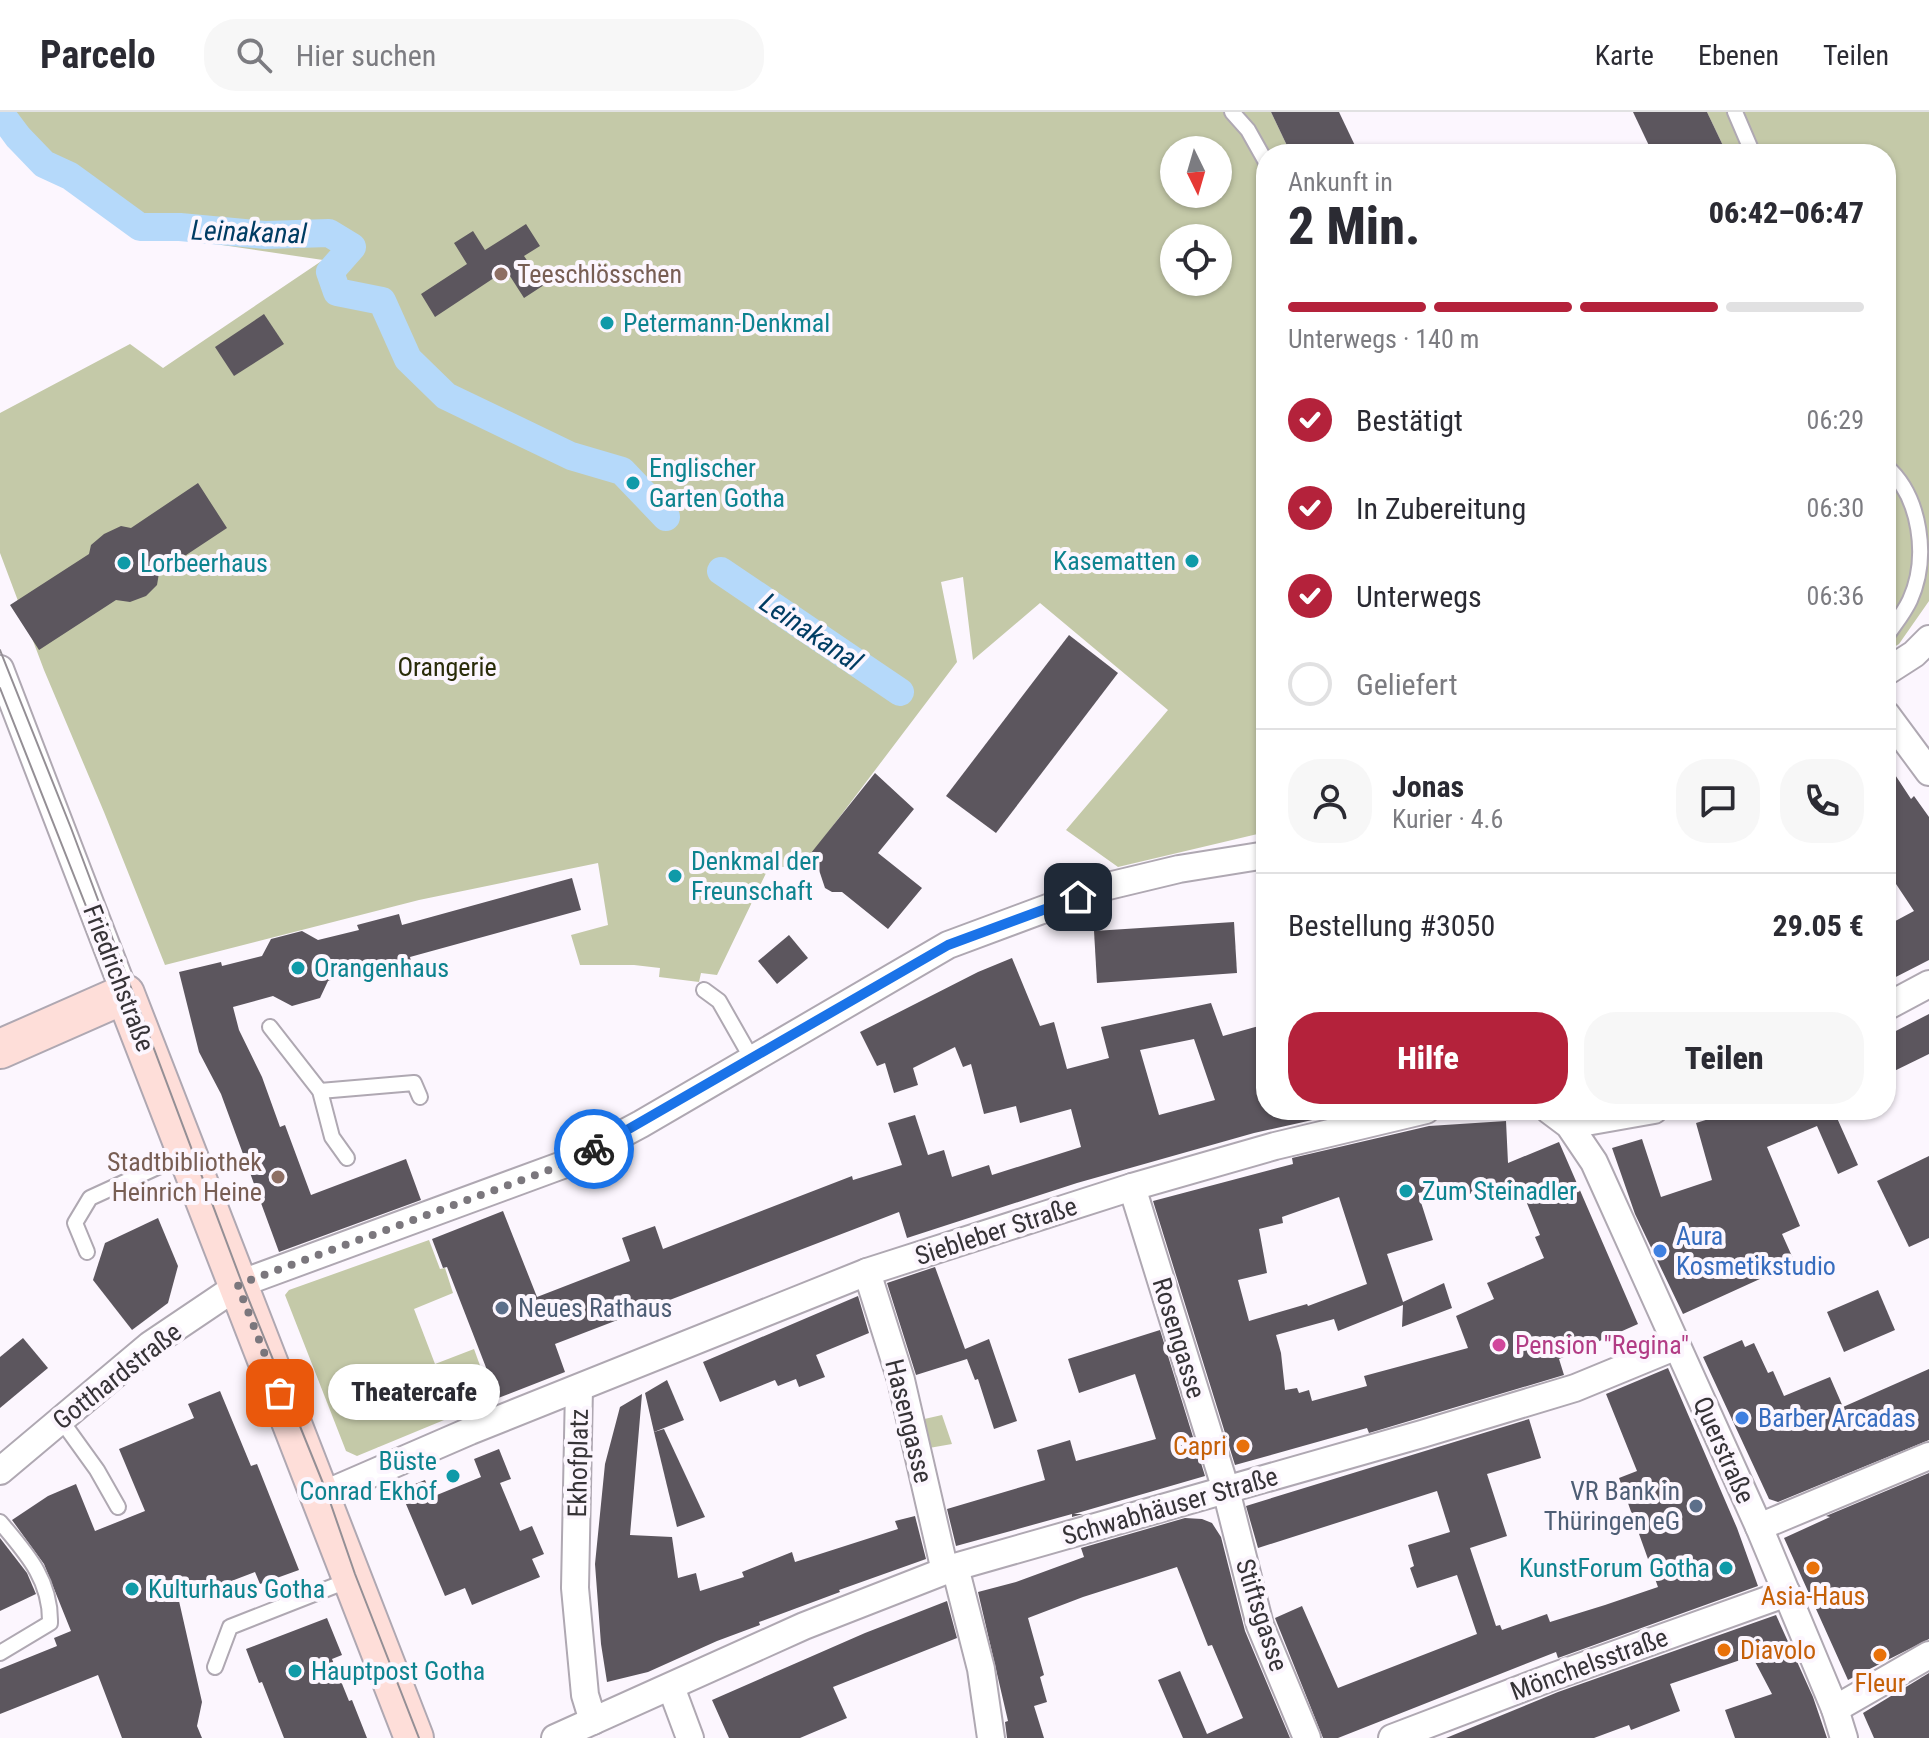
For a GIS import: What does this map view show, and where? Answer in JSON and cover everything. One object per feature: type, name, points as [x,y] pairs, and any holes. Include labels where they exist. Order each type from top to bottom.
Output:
[{"type":"main road","points":[[0,1049],[125,994]]},
{"type":"main road","name":"Friedrichstraße","points":[[125,994],[238,1286]]},
{"type":"main road","points":[[238,1286],[414,1738]]},
{"type":"street","points":[[1896,666],[1929,639]]},
{"type":"street","name":"Friedrichstraße","points":[[0,669],[125,994]]},
{"type":"street","points":[[1896,727],[1929,772]]},
{"type":"street","name":"Gotthardstraße","points":[[0,1471],[150,1345],[238,1286],[568,1163],[948,945],[1104,887],[1179,869],[1256,857]]},
{"type":"street","points":[[1896,1002],[1929,984]]},
{"type":"street","name":"Siebleber Straße","points":[[579,1388],[867,1272],[1132,1187],[1275,1146],[1384,1120]]},
{"type":"street","name":"Querstraße","points":[[1561,1120],[1594,1162],[1759,1527],[1835,1709],[1844,1738]]},
{"type":"street","name":"Rosengasse","points":[[1132,1187],[1226,1490]]},
{"type":"street","name":"Hasengasse","points":[[867,1272],[901,1380],[950,1569],[981,1669],[991,1738]]},
{"type":"street","name":"Schwabhäuser Straße","points":[[671,1687],[804,1626],[950,1569],[1575,1388],[1677,1346]]},
{"type":"street","name":"Ekhofplatz","points":[[320,1496],[579,1388],[575,1588],[585,1695],[593,1721]]},
{"type":"street","points":[[1759,1527],[1929,1456]]},
{"type":"street","name":"Stiftsgasse","points":[[1226,1490],[1260,1625],[1307,1738]]},
{"type":"street","name":"Mönchelsstraße","points":[[1392,1738],[1787,1593]]},
{"type":"street","points":[[1835,1709],[1929,1655]]},
{"type":"street","points":[[555,1738],[671,1687],[690,1738]]},
{"type":"lane","points":[[1232,112],[1256,144]]},
{"type":"lane","points":[[1735,112],[1749,144]]},
{"type":"lane","points":[[1896,475],[1912,500],[1921,553],[1919,576],[1911,598],[1896,621]]},
{"type":"lane","points":[[704,990],[719,1001],[752,1059]]},
{"type":"lane","points":[[270,1027],[320,1091],[332,1137],[347,1158]]},
{"type":"lane","points":[[320,1091],[414,1083],[420,1097]]},
{"type":"lane","points":[[87,1252],[75,1223],[90,1198],[187,1154]]},
{"type":"lane","points":[[61,1420],[97,1470],[118,1507]]},
{"type":"lane","points":[[0,1522],[32,1559],[44,1582],[50,1606],[50,1623],[0,1653]]},
{"type":"lane","points":[[215,1667],[230,1627],[352,1579]]},
{"type":"green space","name":"Englischer Garten Gotha","points":[[0,112],[1271,112],[1286,144],[1256,144],[1256,834],[1118,867],[1066,830],[1168,710],[1040,603],[973,660],[963,577],[941,582],[957,662],[804,864],[768,869],[717,975],[701,973],[699,982],[659,977],[660,968],[580,965],[571,935],[608,925],[598,863],[419,900],[165,965],[44,670],[0,553],[0,413],[130,344],[163,368],[323,260],[140,233],[43,173]]},
{"type":"green space","points":[[1707,112],[1929,112],[1929,601],[1896,646],[1896,144],[1722,144]]},
{"type":"green space","points":[[429,1240],[440,1269],[445,1268],[453,1293],[414,1309],[435,1364],[474,1349],[490,1401],[357,1456],[346,1451],[285,1295],[289,1290]]},
{"type":"green space","points":[[942,1415],[952,1444],[929,1448],[920,1420]]},
{"type":"building","points":[[1271,112],[1339,112],[1354,144],[1286,144]]},
{"type":"building","points":[[1633,112],[1707,112],[1722,144],[1648,144]]},
{"type":"building","points":[[526,224],[540,246],[524,256],[544,285],[524,298],[506,270],[435,317],[421,294],[467,264],[454,243],[473,231],[485,250]]},
{"type":"building","points":[[264,314],[284,344],[234,376],[215,347]]},
{"type":"building","name":"Lorbeerhaus","points":[[198,483],[227,528],[159,573],[157,585],[146,596],[130,602],[116,600],[39,650],[10,605],[89,554],[91,545],[104,534],[121,526],[131,528]]},
{"type":"building","points":[[1069,635],[1118,673],[996,833],[946,796]]},
{"type":"building","points":[[875,773],[914,809],[878,853],[922,888],[888,929],[842,892],[825,888],[817,864],[807,858]]},
{"type":"building","points":[[1896,776],[1911,799],[1914,796],[1929,817],[1929,960],[1896,977],[1896,921],[1914,911],[1896,884]]},
{"type":"building","points":[[572,878],[581,910],[410,957],[412,966],[371,976],[370,971],[328,981],[320,998],[292,1006],[273,996],[233,1007],[239,1030],[262,1077],[280,1127],[285,1125],[311,1195],[406,1159],[421,1200],[279,1252],[221,1094],[199,1052],[179,972],[262,956],[271,939],[302,931],[318,940],[359,930],[357,925],[399,914],[402,925]]},
{"type":"building","points":[[1234,922],[1237,973],[1097,983],[1094,931]]},
{"type":"building","points":[[789,935],[808,958],[777,984],[758,961]]},
{"type":"building","points":[[1012,958],[1040,1026],[1054,1022],[1067,1069],[1109,1058],[1101,1027],[1211,1003],[1223,1036],[1256,1027],[1256,1120],[1312,1120],[1254,1133],[1077,1183],[907,1238],[899,1212],[555,1344],[565,1372],[493,1400],[482,1372],[487,1370],[447,1267],[443,1268],[432,1239],[503,1211],[537,1297],[630,1261],[622,1238],[655,1226],[663,1249],[852,1176],[853,1180],[902,1165],[888,1123],[915,1115],[928,1155],[944,1150],[952,1177],[989,1165],[992,1175],[1081,1147],[1071,1109],[1020,1123],[1016,1106],[984,1114],[971,1064],[963,1067],[955,1047],[913,1068],[918,1085],[894,1093],[885,1063],[877,1066],[860,1032]],"holes":[[[1194,1039],[1215,1100],[1159,1115],[1140,1050]]]},
{"type":"building","points":[[1929,1014],[1929,1054],[1896,1070],[1896,1031]]},
{"type":"building","points":[[1706,1120],[1838,1120],[1858,1165],[1838,1174],[1817,1126],[1767,1147],[1800,1226],[1782,1234],[1795,1263],[1683,1314],[1635,1214],[1612,1148],[1642,1139],[1661,1197],[1712,1180],[1696,1123]]},
{"type":"building","points":[[1506,1121],[1508,1163],[1559,1142],[1638,1324],[1559,1359],[1564,1375],[1369,1433],[1367,1428],[1235,1465],[1153,1201],[1293,1164],[1292,1158],[1429,1126]],"holes":[[[1465,1185],[1466,1194],[1522,1191],[1540,1235],[1535,1237],[1544,1258],[1487,1283],[1494,1299],[1456,1316],[1468,1348],[1364,1376],[1367,1386],[1312,1401],[1309,1390],[1299,1393],[1297,1388],[1285,1390],[1276,1335],[1334,1319],[1338,1331],[1403,1305],[1402,1327],[1452,1308],[1444,1283],[1403,1302],[1387,1254],[1433,1240],[1418,1193]],[[1339,1197],[1367,1284],[1308,1306],[1249,1321],[1238,1280],[1267,1273],[1259,1229],[1283,1223],[1282,1217]]]},
{"type":"building","points":[[1929,1156],[1929,1238],[1909,1247],[1877,1181]]},
{"type":"building","points":[[158,1218],[178,1266],[168,1303],[132,1330],[93,1280],[105,1243]]},
{"type":"building","points":[[935,1267],[965,1349],[989,1339],[1017,1421],[994,1429],[978,1379],[975,1380],[967,1359],[916,1375],[887,1283]]},
{"type":"building","points":[[1878,1290],[1895,1330],[1844,1352],[1827,1312]]},
{"type":"building","points":[[858,1296],[869,1333],[816,1355],[825,1377],[799,1387],[796,1379],[778,1386],[775,1380],[720,1402],[703,1362]]},
{"type":"building","points":[[1160,1330],[1205,1476],[1074,1514],[1083,1514],[1072,1517],[1072,1514],[956,1546],[947,1509],[1045,1480],[1037,1450],[1070,1440],[1076,1461],[1156,1439],[1135,1374],[1079,1393],[1068,1359]]},
{"type":"building","points":[[23,1338],[48,1368],[0,1408],[0,1357]]},
{"type":"building","points":[[1742,1340],[1745,1347],[1754,1343],[1768,1373],[1773,1371],[1784,1396],[1830,1377],[1843,1407],[1929,1369],[1929,1440],[1778,1502],[1769,1499],[1703,1357]]},
{"type":"building","points":[[1668,1368],[1737,1528],[1758,1586],[1558,1658],[1556,1652],[1338,1738],[1323,1738],[1275,1618],[1302,1606],[1338,1688],[1477,1634],[1457,1575],[1417,1588],[1410,1568],[1414,1566],[1408,1545],[1450,1532],[1437,1491],[1258,1548],[1246,1506],[1529,1419],[1541,1458],[1487,1474],[1507,1536],[1470,1548],[1496,1626],[1500,1625],[1502,1630],[1547,1614],[1550,1622],[1605,1605],[1658,1587],[1619,1478],[1637,1471],[1606,1394]]},
{"type":"building","points":[[667,1380],[684,1420],[654,1432],[645,1393]]},
{"type":"building","name":"Kulturhaus Gotha","points":[[220,1391],[251,1466],[257,1464],[299,1570],[260,1584],[255,1572],[179,1601],[202,1702],[197,1726],[202,1738],[122,1738],[98,1675],[0,1714],[0,1669],[57,1646],[54,1638],[71,1631],[44,1564],[12,1520],[48,1496],[76,1484],[95,1531],[145,1511],[119,1449],[194,1418],[188,1404]]},
{"type":"building","points":[[642,1394],[630,1535],[672,1537],[678,1578],[696,1573],[700,1591],[744,1577],[742,1572],[792,1552],[795,1562],[898,1529],[895,1521],[915,1516],[926,1559],[759,1622],[760,1625],[648,1672],[607,1682],[595,1564],[605,1464],[620,1407]]},
{"type":"building","points":[[664,1429],[705,1517],[677,1527],[654,1432]]},
{"type":"building","points":[[499,1449],[511,1479],[500,1483],[520,1531],[532,1526],[544,1554],[532,1559],[540,1577],[472,1605],[465,1588],[445,1596],[400,1490],[425,1480],[432,1497],[481,1477],[474,1459]]},
{"type":"building","points":[[1929,1473],[1929,1639],[1848,1680],[1784,1538],[1830,1517],[1826,1516]]},
{"type":"building","points":[[1185,1518],[1212,1523],[1221,1537],[1245,1631],[1290,1738],[1183,1738],[1158,1680],[1180,1671],[1207,1734],[1243,1718],[1212,1645],[1208,1646],[1177,1567],[1028,1618],[1044,1675],[1040,1677],[1047,1702],[1034,1706],[1044,1738],[1007,1738],[1005,1722],[1008,1721],[978,1592],[1016,1582],[1084,1557],[1081,1548]]},
{"type":"building","points":[[0,1538],[27,1573],[36,1594],[0,1611]]},
{"type":"building","points":[[947,1601],[957,1638],[833,1687],[847,1718],[800,1738],[729,1738],[712,1700]]},
{"type":"building","points":[[1776,1615],[1813,1697],[1827,1738],[1735,1738],[1725,1710],[1772,1694],[1752,1656],[1670,1684],[1680,1711],[1631,1730],[1629,1725],[1594,1738],[1446,1738],[1558,1692]]},
{"type":"building","name":"Hauptpost Gotha","points":[[327,1618],[342,1655],[332,1659],[367,1738],[284,1738],[246,1649]]},
{"type":"building","points":[[1929,1673],[1929,1738],[1874,1738],[1863,1713]]},
{"type":"waterway","name":"Leinakanal","points":[[0,113],[44,164],[70,176],[140,227],[180,227],[265,235],[329,233],[352,247],[330,272],[337,292],[382,301],[408,359],[446,396],[571,456],[622,471],[666,517]]},
{"type":"waterway","name":"Leinakanal","points":[[721,571],[900,692]]},
{"type":"tram line","points":[[0,650],[419,1738]]},
{"type":"tram line","points":[[0,688],[125,1005]]},
{"type":"way so far","points":[[280,1393],[238,1286],[568,1163],[594,1149]]},
{"type":"place","name":"Teeschlösschen","points":[[501,274]]},
{"type":"place","name":"Petermann-Denkmal","points":[[607,323]]},
{"type":"place","name":"Englischer Garten Gotha","points":[[633,483]]},
{"type":"place","name":"Kasematten","points":[[1192,561]]},
{"type":"place","name":"Lorbeerhaus","points":[[124,563]]},
{"type":"place","name":"Denkmal der Freunschaft","points":[[675,876]]},
{"type":"place","name":"Orangenhaus","points":[[298,968]]},
{"type":"place","name":"Stadtbibliothek Heinrich Heine","points":[[278,1177]]},
{"type":"place","name":"Zum Steinadler","points":[[1406,1191]]},
{"type":"place","name":"Aura Kosmetikstudio","points":[[1660,1251]]},
{"type":"place","name":"Neues Rathaus","points":[[502,1308]]},
{"type":"place","name":"Pension \"Regina\"","points":[[1499,1345]]},
{"type":"place","name":"Theatercafe","points":[[280,1393]]},
{"type":"place","name":"Barber Arcadas","points":[[1742,1418]]},
{"type":"place","name":"Capri","points":[[1243,1446]]},
{"type":"place","name":"Büste Conrad Ekhof","points":[[453,1476]]},
{"type":"place","name":"VR Bank in Thüringen eG","points":[[1696,1506]]},
{"type":"place","name":"KunstForum Gotha","points":[[1726,1568]]},
{"type":"place","name":"Asia-Haus","points":[[1813,1568]]},
{"type":"place","name":"Kulturhaus Gotha","points":[[132,1589]]},
{"type":"place","name":"Diavolo","points":[[1724,1650]]},
{"type":"place","name":"Fleur","points":[[1880,1655]]},
{"type":"place","name":"Hauptpost Gotha","points":[[295,1671]]},
{"type":"route","points":[[594,1149],[948,945],[1078,897]]},
{"type":"park label","name":"Orangerie","points":[[447,667]]}]
